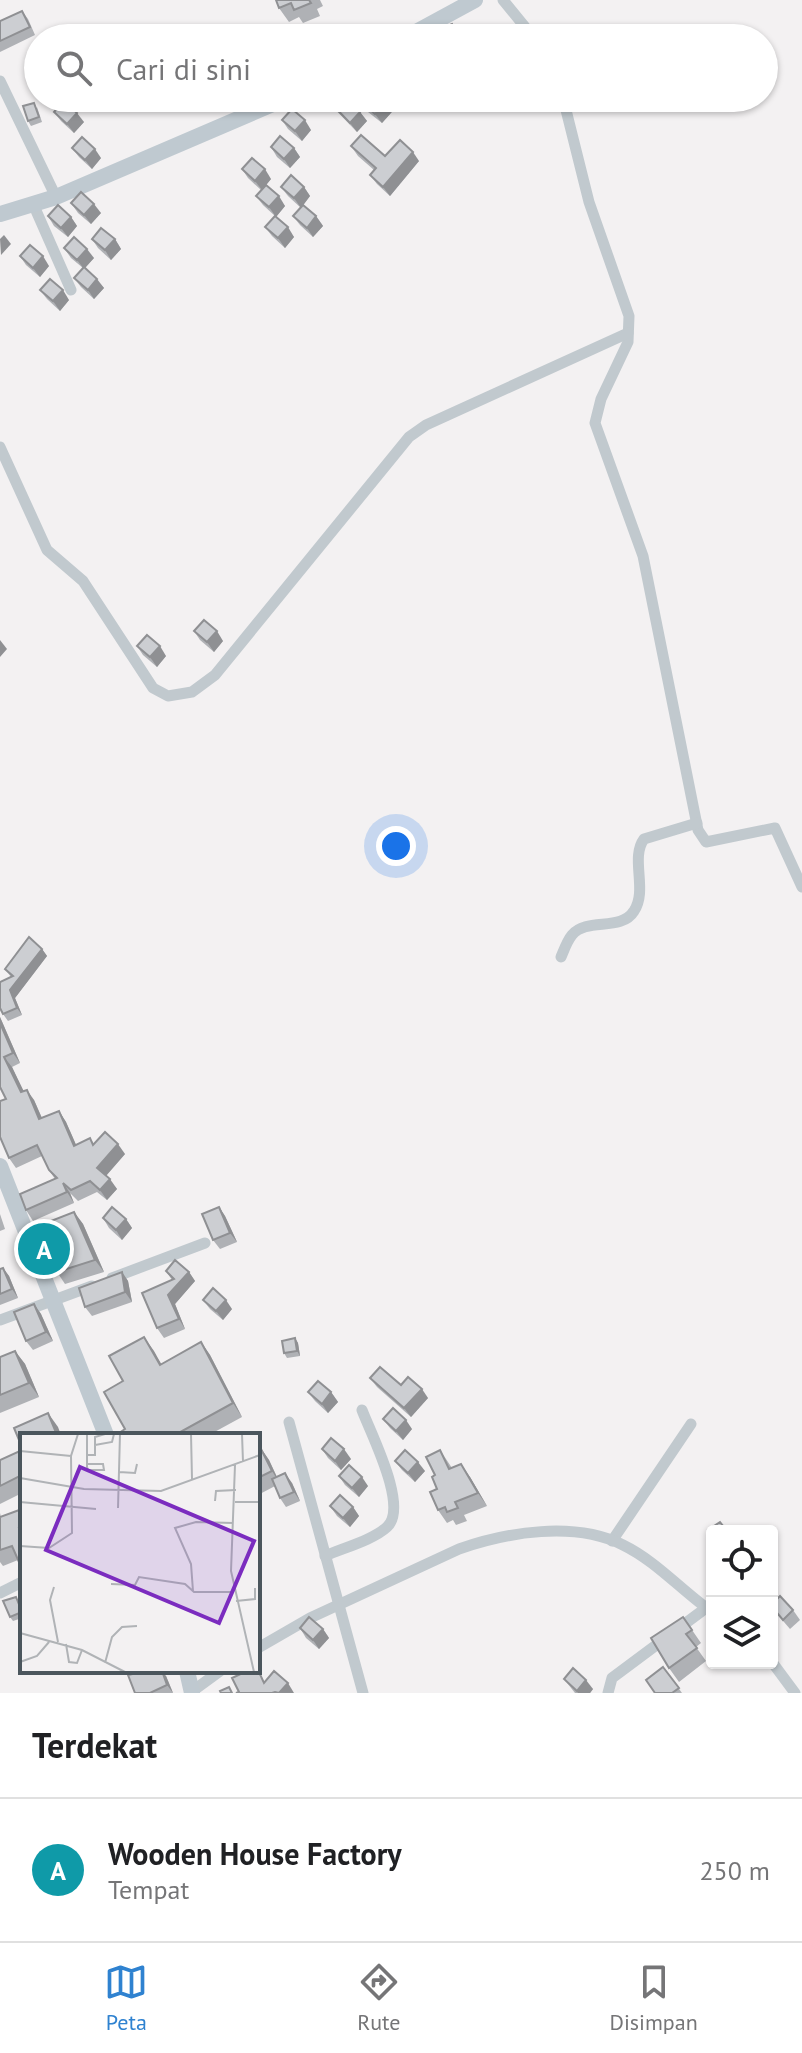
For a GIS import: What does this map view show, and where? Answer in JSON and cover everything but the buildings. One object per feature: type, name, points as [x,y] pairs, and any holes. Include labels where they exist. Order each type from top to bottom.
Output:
[{"type":"street","points":[[431,24],[475,0]]},
{"type":"street","points":[[503,0],[523,24]]},
{"type":"street","points":[[0,81],[56,197]]},
{"type":"street","points":[[0,214],[34,206],[254,112]]},
{"type":"street","points":[[566,112],[589,202],[629,316],[628,342],[601,399],[595,423],[643,556],[697,823],[706,842],[775,828],[802,887]]},
{"type":"street","points":[[34,206],[71,290]]},
{"type":"street","points":[[0,447],[47,550],[83,581],[153,688],[168,696],[192,692],[215,675],[409,437],[426,425],[628,333]]},
{"type":"street","points":[[561,957],[573,934],[582,928],[624,920],[635,911],[639,890],[638,846],[644,839],[697,823]]},
{"type":"street","points":[[0,1166],[105,1433]]},
{"type":"street","points":[[0,1320],[205,1243]]},
{"type":"street","points":[[325,1556],[387,1527],[395,1513],[394,1496],[362,1410]]},
{"type":"street","points":[[289,1422],[363,1693]]},
{"type":"street","points":[[612,1541],[691,1424]]},
{"type":"street","points":[[260,1647],[338,1605],[482,1541],[535,1532],[570,1532],[612,1541],[635,1553],[706,1608]]},
{"type":"street","points":[[0,1593],[20,1583]]},
{"type":"street","points":[[608,1693],[612,1678],[706,1612]]},
{"type":"street","points":[[777,1669],[795,1693]]},
{"type":"street","points":[[187,1673],[192,1693],[217,1673]]},
{"type":"place","name":"Wooden House Factory","points":[[44,1249]]}]
